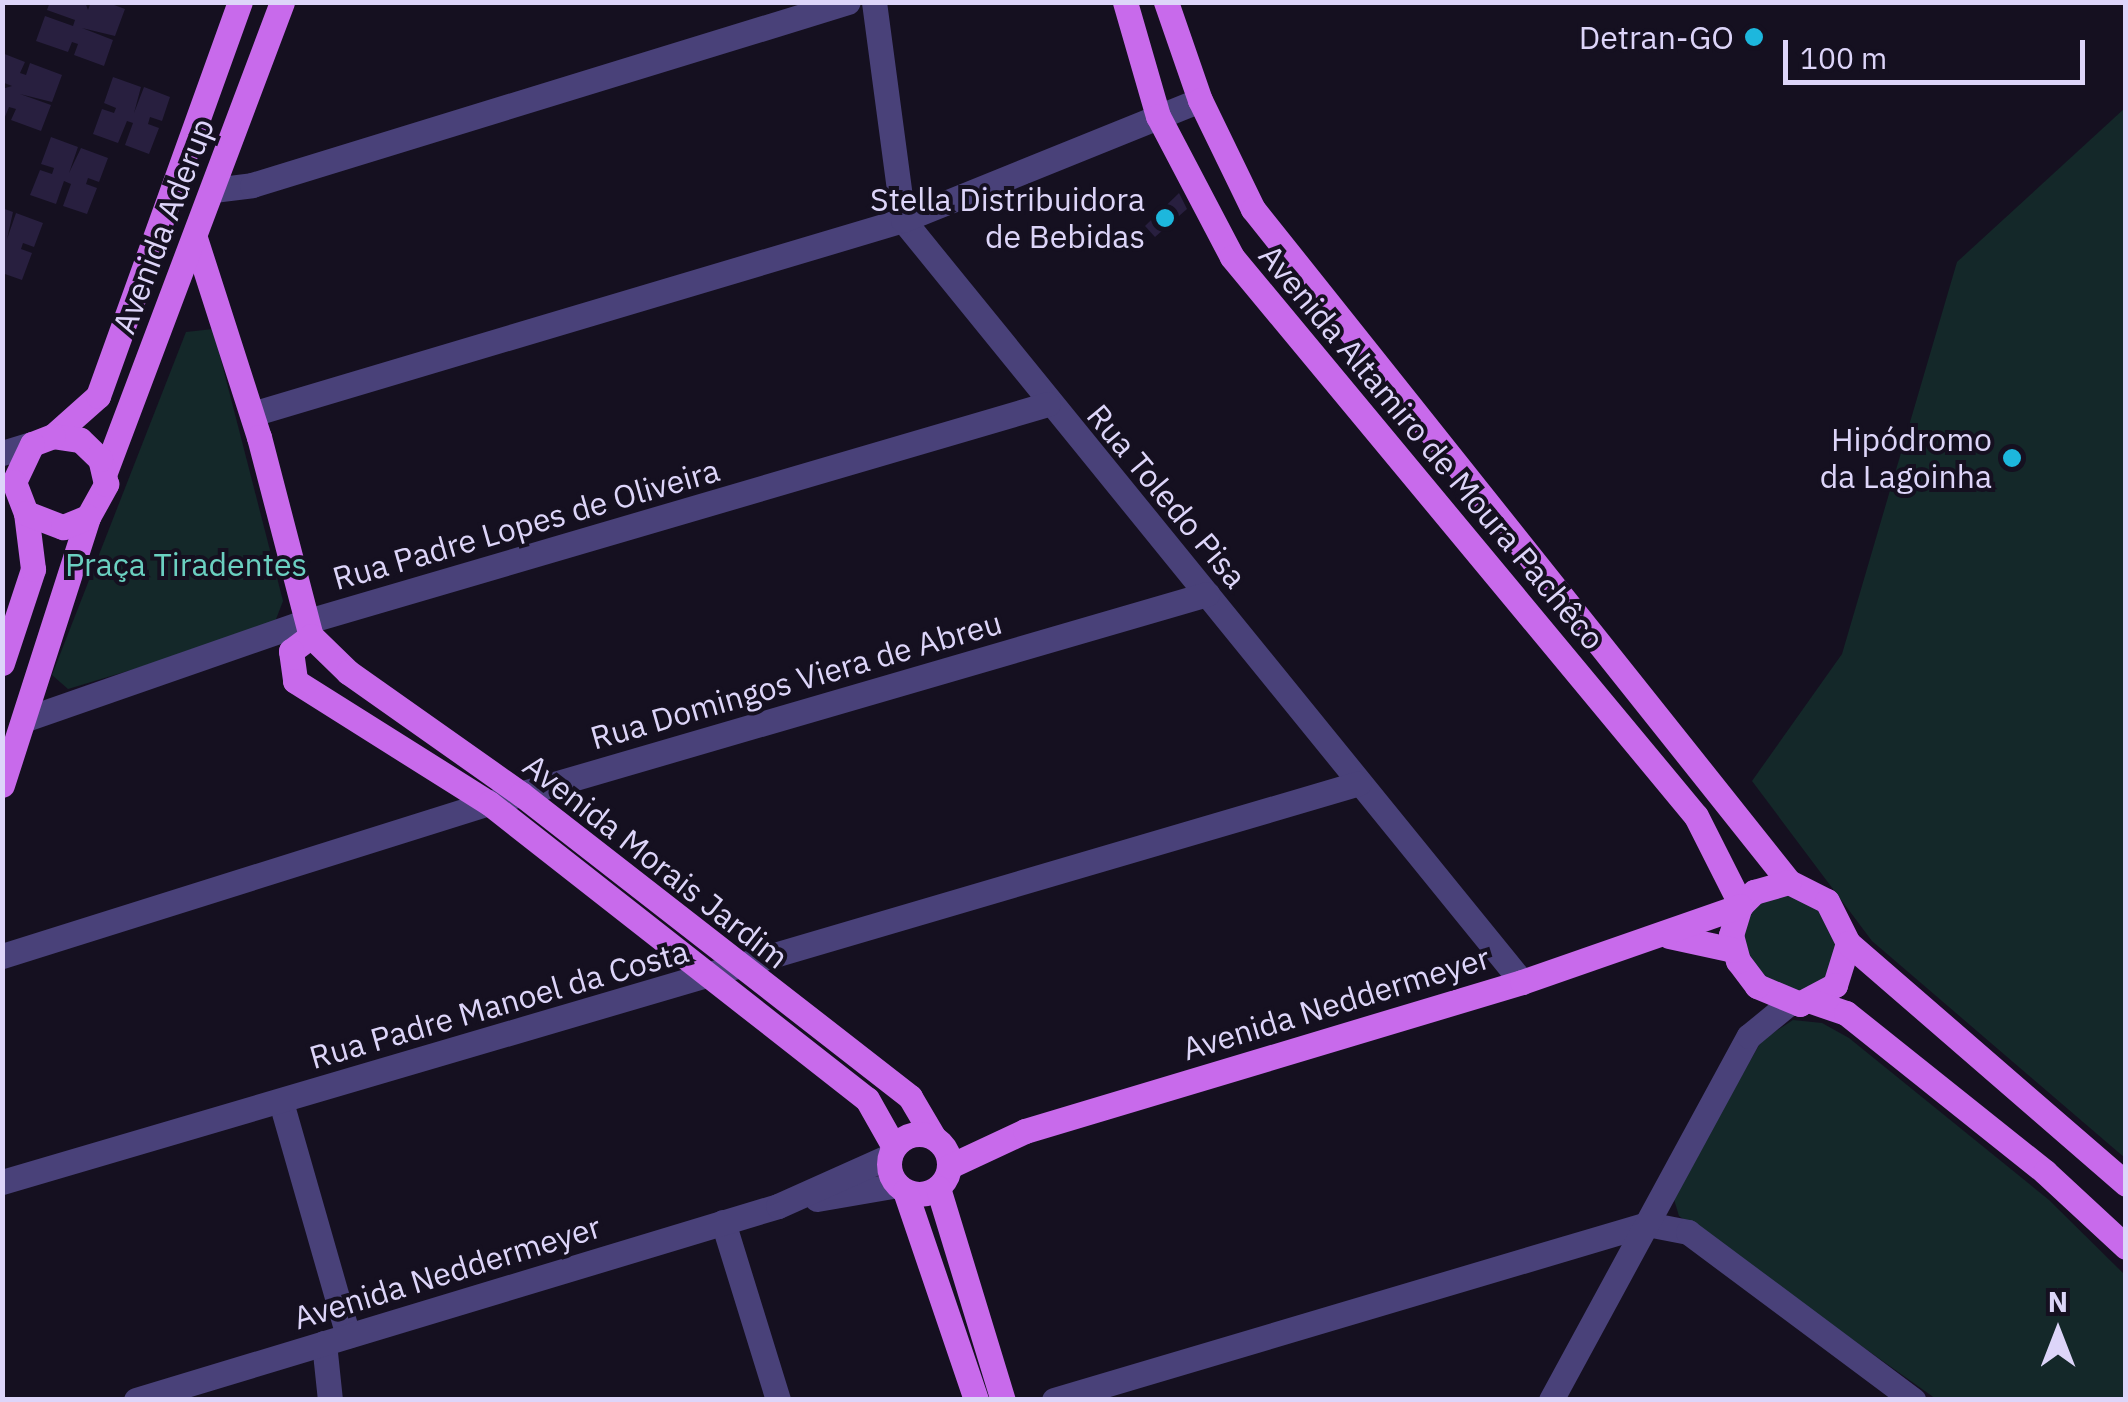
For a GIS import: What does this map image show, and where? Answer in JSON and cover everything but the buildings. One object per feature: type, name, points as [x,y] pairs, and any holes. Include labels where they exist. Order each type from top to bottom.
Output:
[{"type":"main road","name":"Avenida Aderup","points":[[2,663],[33,569],[15,503],[16,468],[42,440],[98,396],[240,2]]},
{"type":"main road","name":"Avenida Aderup","points":[[2,785],[88,517],[103,496],[104,472],[282,2]]},
{"type":"main road","name":"Avenida Altamiro de Moura Pachêco","points":[[1125,2],[1158,116],[1232,257],[1696,816],[1740,906]]},
{"type":"main road","name":"Avenida Altamiro de Moura Pachêco","points":[[1166,2],[1200,100],[1253,209],[1789,882]]},
{"type":"main road","points":[[194,235],[252,414],[314,635]]},
{"type":"main road","points":[[42,440],[92,448],[104,472]]},
{"type":"main road","points":[[15,503],[63,527],[88,517]]},
{"type":"main road","name":"Avenida Morais Jardim","points":[[976,1400],[901,1188],[892,1152],[867,1099],[489,803],[309,692],[289,668],[290,651],[314,635],[521,794],[737,968],[910,1097],[940,1158],[1003,1400]]},
{"type":"main road","points":[[2090,1211],[2124,1182],[1848,943],[1827,901],[1789,882],[1754,892],[1740,906],[1734,950],[1757,986],[1800,1003],[1846,1013],[2090,1211],[2126,1247]]},
{"type":"main road","name":"Avenida Neddermeyer","points":[[940,1158],[1522,982],[1664,936],[1740,906]]},
{"type":"main road","name":"Avenida Neddermeyer","points":[[1664,936],[1734,950]]},
{"type":"main road","points":[[1800,1003],[1844,972],[1848,943]]},
{"type":"main road","points":[[892,1152],[907,1136],[940,1158],[901,1188]]},
{"type":"street","points":[[213,190],[252,185],[848,2]]},
{"type":"street","points":[[874,2],[903,220]]},
{"type":"street","points":[[252,414],[903,220],[1200,100]]},
{"type":"street","name":"Rua Toledo Pisa","points":[[903,220],[1048,404],[1522,982]]},
{"type":"street","name":"Rua Padre Lopes de Oliveira","points":[[26,719],[314,635],[1048,404]]},
{"type":"street","points":[[2,453],[42,440]]},
{"type":"street","name":"Rua Domingos Viera de Abreu","points":[[2,956],[489,803],[1207,594]]},
{"type":"street","name":"Rua Padre Manoel da Costa","points":[[2,1182],[1360,783]]},
{"type":"street","points":[[1550,1400],[1750,1036],[1757,986]]},
{"type":"street","points":[[1750,1036],[1800,1003]]},
{"type":"street","points":[[280,1102],[336,1339],[330,1400]]},
{"type":"street","name":"Avenida Neddermeyer","points":[[778,1206],[892,1152]]},
{"type":"street","name":"Avenida Neddermeyer","points":[[136,1400],[778,1206],[901,1188]]},
{"type":"street","points":[[723,1222],[778,1400]]},
{"type":"street","points":[[1054,1400],[1647,1224],[1688,1232],[1913,1400]]},
{"type":"green space","name":"Hipódromo da Lagoinha","points":[[2125,108],[2125,1158],[1872,941],[1752,781],[1842,654],[1957,262]]},
{"type":"green space","name":"Praça Tiradentes","points":[[213,329],[283,601],[273,627],[68,689],[52,675],[186,332]]},
{"type":"green space","points":[[1773,890],[1814,903],[1840,943],[1820,991],[1785,999],[1747,965],[1742,918]]},
{"type":"green space","points":[[1793,1020],[1822,1023],[1849,1038],[2049,1200],[2125,1275],[2125,1399],[1936,1399],[1679,1216],[1673,1196],[1762,1040]]},
{"type":"place","name":"Detran-GO","points":[[1754,37]]},
{"type":"place","name":"Stella Distribuidora de Bebidas","points":[[1165,218]]},
{"type":"place","name":"Hipódromo da Lagoinha","points":[[2012,458]]}]
